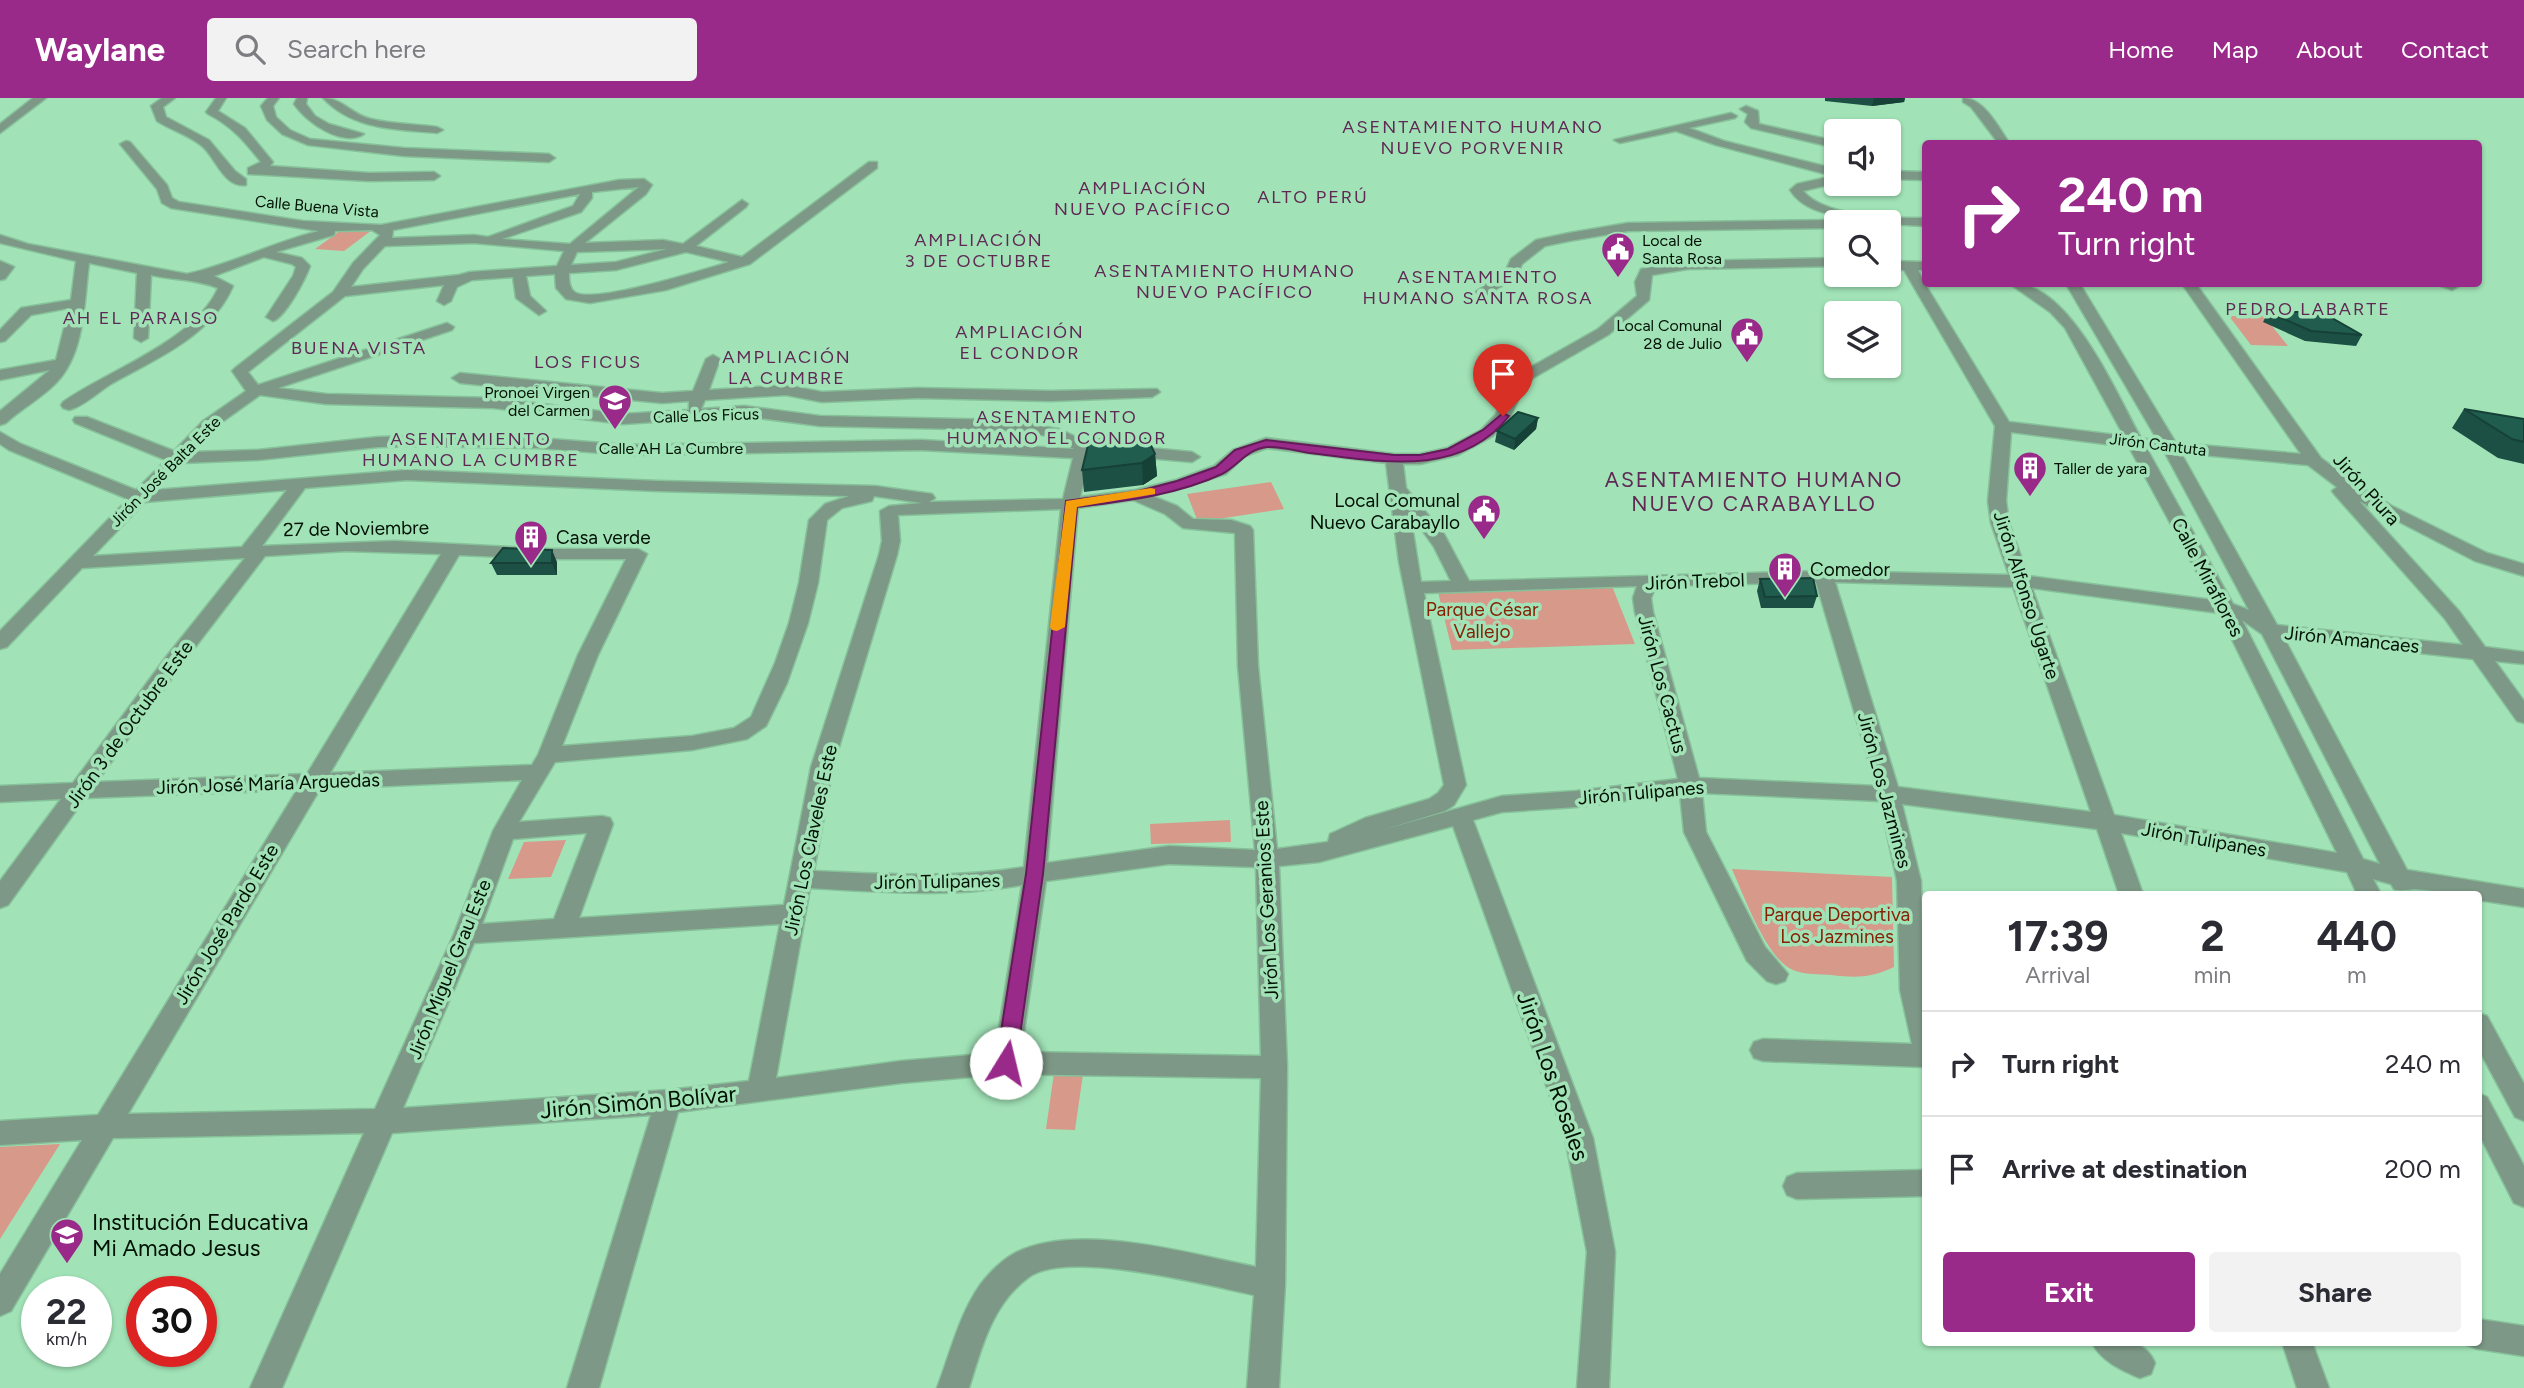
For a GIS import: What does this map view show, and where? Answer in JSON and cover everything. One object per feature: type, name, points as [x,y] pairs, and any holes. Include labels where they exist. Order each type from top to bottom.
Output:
[{"type":"street","points":[[0,130],[22,110],[41,98]]},
{"type":"street","points":[[170,98],[158,106],[161,119],[202,140],[238,180],[265,166],[267,162],[229,120],[212,112],[221,98]]},
{"type":"street","points":[[274,98],[267,106],[271,118],[286,132],[308,142],[404,152],[552,154],[337,131],[316,123],[305,113],[300,104],[302,98]]},
{"type":"street","points":[[328,98],[353,117],[371,123],[438,130]]},
{"type":"street","points":[[1967,100],[1975,105],[2002,140]]},
{"type":"street","points":[[1745,109],[1754,113],[1751,122],[1755,127],[1777,129],[1787,136],[1824,143]]},
{"type":"street","points":[[0,111],[22,110]]},
{"type":"street","points":[[1620,140],[1731,116]]},
{"type":"street","points":[[1677,128],[1720,144],[1824,170]]},
{"type":"street","name":"Calle Buena Vista","points":[[126,144],[163,188],[166,200],[175,205],[382,235],[340,292],[298,329],[240,371],[250,387],[257,390]]},
{"type":"street","points":[[382,235],[446,214],[626,183],[644,183],[646,185],[573,248],[562,270],[563,288],[569,294],[590,299],[666,286],[745,261],[873,165]]},
{"type":"street","points":[[256,169],[369,177],[434,176]]},
{"type":"street","points":[[1901,174],[1922,176]]},
{"type":"street","points":[[1824,182],[1796,190],[1798,196],[1809,204],[1832,210]]},
{"type":"street","points":[[489,240],[577,208],[586,198],[586,190]]},
{"type":"street","points":[[340,292],[470,276],[636,263],[685,248],[742,204]]},
{"type":"street","points":[[1901,221],[1922,222]]},
{"type":"street","points":[[1481,293],[1511,274],[1516,262],[1541,243],[1569,237],[1628,227],[1824,223]]},
{"type":"street","points":[[0,239],[25,247],[83,256],[176,277],[200,276],[290,242],[326,233],[336,227]]},
{"type":"street","points":[[382,235],[489,240],[506,244],[573,248],[663,244],[745,261]]},
{"type":"street","points":[[263,253],[297,261],[303,266],[300,276],[273,317]]},
{"type":"street","points":[[0,420],[52,377],[63,363],[83,256]]},
{"type":"street","points":[[0,460],[7,442],[138,498],[407,475],[658,486],[887,502],[1008,506],[1070,504],[1135,495],[1181,484],[1220,470],[1239,453],[1266,443],[1394,459],[1420,459],[1452,452],[1487,433],[1503,416],[1520,379],[1603,331],[1635,306],[1644,297],[1643,276],[1652,269],[1688,264],[1824,262]]},
{"type":"street","points":[[0,265],[6,267],[0,276]]},
{"type":"street","points":[[141,338],[144,271]]},
{"type":"street","points":[[519,273],[520,292],[533,307],[569,294]]},
{"type":"street","points":[[69,405],[85,391],[174,344],[214,308],[225,293],[226,286],[200,276]]},
{"type":"street","points":[[444,301],[457,279]]},
{"type":"street","points":[[1928,287],[2003,426]]},
{"type":"street","name":"Calle Miraflores","points":[[2022,287],[2055,309],[2071,326],[2226,608],[2367,891]]},
{"type":"street","name":"Calle Miraflores","points":[[2075,287],[2170,447],[2270,630],[2404,886]]},
{"type":"street","name":"Jirón Piura","points":[[2191,287],[2313,460],[2452,615],[2524,716]]},
{"type":"street","points":[[0,338],[26,311],[76,303]]},
{"type":"street","name":"Jirón José Balta Este","points":[[0,643],[209,424],[257,390],[447,327]]},
{"type":"street","points":[[691,415],[713,359]]},
{"type":"street","points":[[0,375],[63,363]]},
{"type":"street","points":[[460,378],[617,395],[700,396],[786,390],[822,397],[918,393],[1052,396],[1152,392]]},
{"type":"street","name":"Calle Los Ficus","points":[[257,390],[326,399],[493,403],[623,419],[744,411],[820,421],[1004,425],[1054,432],[1083,451],[1192,457]]},
{"type":"street","points":[[81,420],[176,458]]},
{"type":"street","name":"Jirón Cantuta","points":[[2003,426],[2170,447],[2313,460]]},
{"type":"street","name":"Jirón Alfonso Ugarte","points":[[2003,426],[1997,501],[2000,523],[2131,891]]},
{"type":"street","name":"Calle AH La Cumbre","points":[[176,458],[258,455],[378,442],[417,441],[538,443],[627,450],[921,445],[1083,451]]},
{"type":"street","points":[[1006,1063],[1035,874],[1070,504],[1083,451]]},
{"type":"street","points":[[1319,853],[1353,832],[1437,805],[1446,799],[1455,785],[1413,588],[1394,459]]},
{"type":"street","points":[[2313,460],[2344,484],[2386,510],[2481,557],[2524,570]]},
{"type":"street","name":"Jirón 3 de Octubre Este","points":[[0,899],[82,789],[301,482]]},
{"type":"street","points":[[1397,488],[1428,525],[1457,573],[1462,587]]},
{"type":"street","name":"Jirón Los Geranios Este","points":[[1135,495],[1171,510],[1189,524],[1231,525],[1244,530],[1248,666],[1267,859],[1274,1067],[1270,1284],[1263,1388]]},
{"type":"street","name":"Jirón José María Arguedas","points":[[0,794],[311,782],[542,764],[740,734],[759,721],[790,653],[812,562],[815,527],[821,515],[845,502],[887,502]]},
{"type":"street","name":"Jirón Los Claveles Este","points":[[760,1091],[822,767],[888,555],[891,541],[887,502]]},
{"type":"street","name":"27 de Noviembre","points":[[75,563],[346,546],[454,548],[547,554],[638,554]]},
{"type":"street","name":"Jirón José Pardo Este","points":[[0,1301],[454,548]]},
{"type":"street","name":"Jirón Miguel Grau Este","points":[[265,1388],[386,1121],[466,934],[504,831],[542,764],[589,655],[638,554]]},
{"type":"street","name":"Jirón Trebol","points":[[1413,588],[1824,579],[1958,578],[2019,581]]},
{"type":"street","name":"Jirón Los Jazmines","points":[[1824,579],[1889,794],[1909,881],[1912,990],[1922,1034]]},
{"type":"street","name":"Jirón Amancaes","points":[[2019,581],[2226,608],[2249,616],[2270,630],[2524,658]]},
{"type":"street","name":"Jirón Los Cactus","points":[[1648,582],[1642,598],[1644,612],[1690,785],[1695,832],[1756,954],[1776,974]]},
{"type":"street","name":"Jirón Tulipanes","points":[[800,879],[901,884],[1006,879],[1169,855],[1267,859],[1319,853],[1392,836],[1502,804],[1576,799],[1690,785],[1889,794],[2105,822],[2354,865],[2404,886],[2454,891]]},
{"type":"street","name":"Jirón Los Rosales","points":[[1460,815],[1579,1138],[1601,1252],[1593,1388]]},
{"type":"street","points":[[504,831],[601,824],[563,929]]},
{"type":"street","name":"Jirón Tulipanes","points":[[2482,894],[2524,898]]},
{"type":"street","points":[[466,934],[793,914]]},
{"type":"street","points":[[2482,1031],[2524,1109]]},
{"type":"street","points":[[1763,1050],[1922,1056]]},
{"type":"street","name":"Jirón Simón Bolívar","points":[[0,1133],[107,1126],[386,1121],[668,1102],[901,1072],[1006,1063],[1274,1067]]},
{"type":"street","points":[[583,1388],[668,1102]]},
{"type":"street","points":[[2482,1113],[2524,1194]]},
{"type":"street","points":[[1797,1186],[1922,1184]]},
{"type":"street","points":[[953,1388],[986,1302],[1006,1279],[1031,1260],[1075,1253],[1132,1258],[1270,1284]]},
{"type":"street","points":[[2482,1335],[2524,1341]]},
{"type":"street","points":[[2113,1346],[2140,1363]]},
{"type":"street","points":[[2298,1346],[2313,1388]]},
{"type":"green space","points":[[344,228],[372,230],[344,251],[315,249]]},
{"type":"green space","points":[[2229,316],[2264,316],[2288,346],[2251,345]]},
{"type":"green space","points":[[1271,482],[1284,509],[1198,522],[1187,494]]},
{"type":"green space","name":"Parque César Vallejo","points":[[1612,586],[1635,644],[1452,650],[1438,592]]},
{"type":"green space","points":[[1230,820],[1231,842],[1151,844],[1150,824]]},
{"type":"green space","points":[[566,840],[551,877],[508,879],[524,842]]},
{"type":"green space","name":"Parque Deportiva Los Jazmines","points":[[1732,869],[1892,877],[1894,967],[1856,977],[1807,974],[1783,964],[1765,940]]},
{"type":"green space","points":[[1054,1073],[1083,1074],[1075,1130],[1046,1129]]},
{"type":"green space","points":[[60,1144],[0,1239],[0,1147]]},
{"type":"building","points":[[2268,312],[2314,312],[2330,317],[2362,335],[2311,331]]},
{"type":"building","points":[[2464,409],[2524,419],[2524,442],[2512,439]]},
{"type":"building","points":[[1518,412],[1538,418],[1515,439],[1497,431]]},
{"type":"building","points":[[1122,437],[1148,439],[1155,454],[1142,463],[1082,470],[1089,441]]},
{"type":"building","points":[[503,548],[552,550],[552,563],[491,563]]},
{"type":"building","points":[[1813,578],[1817,596],[1765,597],[1760,579]]},
{"type":"slow traffic","points":[[1057,627],[1070,504],[1151,492]]},
{"type":"place","name":"Local de Santa Rosa","points":[[1618,279]]},
{"type":"place","name":"Local Comunal 28 de Julio","points":[[1747,364]]},
{"type":"place","name":"Pronoei Virgen del Carmen","points":[[615,431]]},
{"type":"place","name":"Taller de yara","points":[[2030,498]]},
{"type":"place","name":"Local Comunal Nuevo Carabayllo","points":[[1484,541]]},
{"type":"place","name":"Casa verde","points":[[531,567]]},
{"type":"place","name":"Comedor","points":[[1785,599]]},
{"type":"place","name":"Institución Educativa Mi Amado Jesus","points":[[67,1265]]},
{"type":"district","name":"ASENTAMIENTO HUMANO NUEVO PORVENIR","points":[[1473,137]]},
{"type":"district","name":"ALTO PERÚ","points":[[1313,197]]},
{"type":"district","name":"AMPLIACIÓN NUEVO PACÍFICO","points":[[1143,198]]},
{"type":"district","name":"AMPLIACIÓN 3 DE OCTUBRE","points":[[979,250]]},
{"type":"district","name":"ASENTAMIENTO HUMANO NUEVO PACÍFICO","points":[[1225,281]]},
{"type":"district","name":"ASENTAMIENTO HUMANO SANTA ROSA","points":[[1478,287]]},
{"type":"district","name":"PEDRO LABARTE","points":[[2308,309]]},
{"type":"district","name":"AH EL PARAISO","points":[[141,318]]},
{"type":"district","name":"AMPLIACIÓN EL CONDOR","points":[[1020,342]]},
{"type":"district","name":"BUENA VISTA","points":[[359,348]]},
{"type":"district","name":"LOS FICUS","points":[[588,362]]},
{"type":"district","name":"AMPLIACIÓN LA CUMBRE","points":[[787,367]]},
{"type":"district","name":"ASENTAMIENTO HUMANO EL CONDOR","points":[[1057,427]]},
{"type":"district","name":"ASENTAMIENTO HUMANO LA CUMBRE","points":[[471,449]]},
{"type":"district","name":"ASENTAMIENTO HUMANO NUEVO CARABAYLLO","points":[[1754,492]]},
{"type":"route","points":[[1006,1063],[1035,874],[1070,504],[1135,495],[1181,484],[1220,470],[1239,453],[1266,443],[1394,459],[1420,459],[1452,452],[1487,433],[1503,416]]}]
